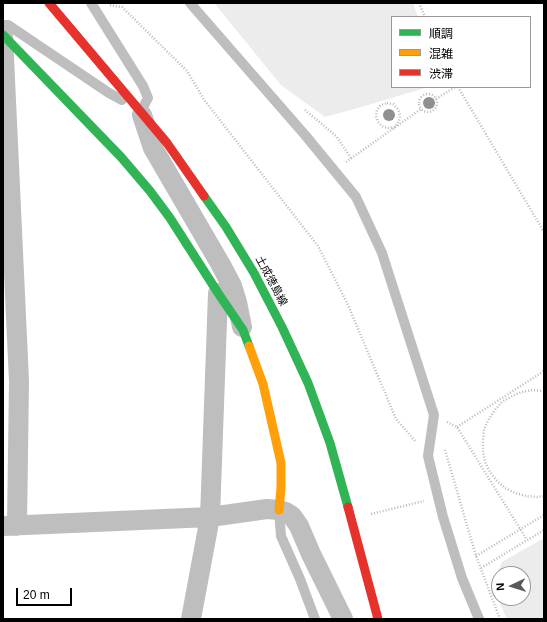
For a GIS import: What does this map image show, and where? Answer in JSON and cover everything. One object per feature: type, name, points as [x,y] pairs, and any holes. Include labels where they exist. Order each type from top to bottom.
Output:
[{"type":"main road","name":"土成徳島線","points":[[49,3],[167,143],[226,227],[254,273],[282,327],[308,383],[330,443],[378,619]]},
{"type":"main road","points":[[3,35],[121,157],[150,191],[170,218],[243,330],[263,384],[280,463],[281,488],[279,510]]},
{"type":"street","points":[[3,35],[19,381],[10,526],[210,517],[268,509],[279,510],[292,516],[299,526],[343,619]]},
{"type":"street","points":[[141,111],[153,148],[232,286],[243,330]]},
{"type":"street","points":[[190,619],[210,517],[218,293]]},
{"type":"lane","points":[[3,25],[8,25],[109,93],[141,111],[148,98],[143,86],[91,3]]},
{"type":"lane","points":[[190,3],[305,135],[356,197],[382,254],[434,414],[428,456],[443,517],[462,578],[479,619]]},
{"type":"lane","points":[[279,510],[281,536],[300,579],[315,619]]},
{"type":"path","points":[[419,3],[425,16]]},
{"type":"path","points":[[109,5],[122,7],[187,71],[205,101],[318,246],[348,305],[396,419],[428,456]]},
{"type":"path","points":[[436,99],[455,88]]},
{"type":"path","points":[[458,88],[544,232]]},
{"type":"path","points":[[427,93],[433,95],[436,99],[436,107],[429,112],[424,112],[418,104],[422,95],[427,93]]},
{"type":"path","points":[[387,103],[393,104],[398,108],[400,115],[396,127],[383,127],[378,122],[376,116],[377,110],[381,105],[387,103]]},
{"type":"path","points":[[334,170],[421,109]]},
{"type":"path","points":[[457,427],[544,371]]},
{"type":"path","points":[[544,391],[533,390],[522,392],[501,400],[484,429],[482,440],[485,462],[490,472],[505,488],[526,496],[544,496]]},
{"type":"path","points":[[434,414],[457,427],[527,540]]},
{"type":"path","points":[[443,444],[476,556],[500,619]]},
{"type":"path","points":[[486,474],[490,472]]},
{"type":"path","points":[[351,519],[439,498]]},
{"type":"path","points":[[476,556],[544,514]]},
{"type":"path","points":[[481,568],[544,530]]},
{"type":"shaded area","points":[[214,3],[413,3],[418,16],[391,16],[391,88],[425,88],[325,117],[281,85]]},
{"type":"shaded area","points":[[544,538],[544,619],[507,619],[501,606],[531,606],[531,566],[500,566],[502,562]]},
{"type":"traffic: fast","points":[[3,35],[121,157],[150,191],[170,218],[243,330],[249,346]]},
{"type":"traffic: fast","points":[[204,196],[226,227],[254,273],[282,327],[308,383],[330,443],[348,507]]},
{"type":"traffic: slow","points":[[249,346],[263,384],[281,463],[279,510]]},
{"type":"traffic: jam","points":[[49,3],[167,143],[204,196]]},
{"type":"traffic: jam","points":[[348,507],[378,619]]}]
